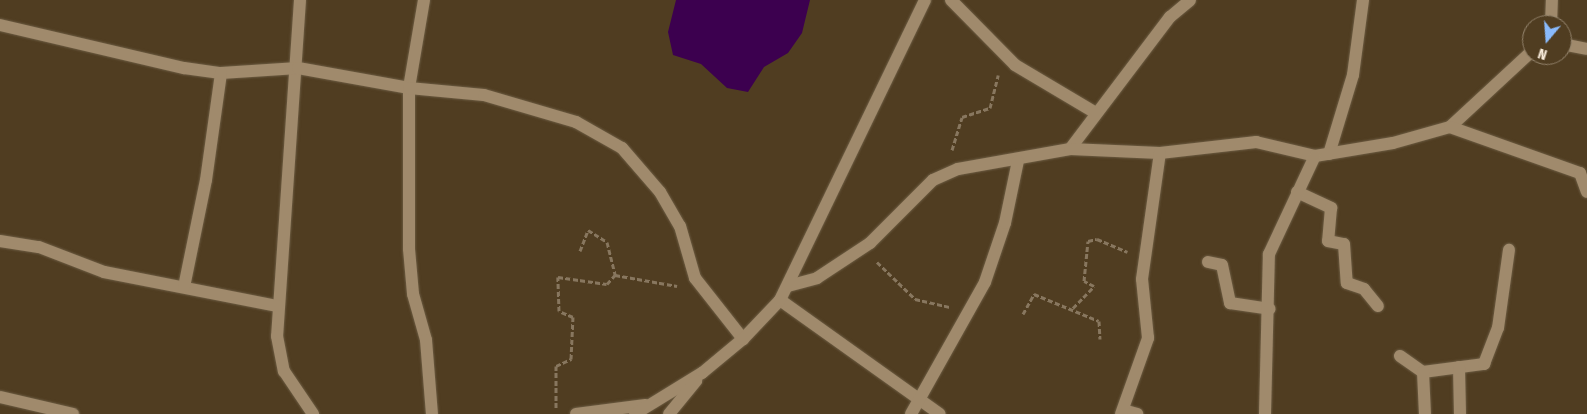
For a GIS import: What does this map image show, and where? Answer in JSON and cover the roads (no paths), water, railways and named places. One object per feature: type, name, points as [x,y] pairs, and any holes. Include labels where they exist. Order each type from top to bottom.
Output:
[{"type":"street","points":[[300,0],[298,68],[276,336],[284,371],[313,414]]},
{"type":"street","points":[[424,0],[409,88],[409,249],[414,294],[426,340],[432,414]]},
{"type":"street","points":[[635,414],[702,373],[743,339],[780,300],[925,0]]},
{"type":"street","points":[[952,0],[1003,56],[1096,113]]},
{"type":"street","points":[[1070,149],[1170,17],[1190,0]]},
{"type":"street","points":[[1329,154],[1354,75],[1363,0]]},
{"type":"street","points":[[1551,15],[1552,0]]},
{"type":"street","points":[[0,25],[221,73],[298,68],[409,88],[520,103],[607,137],[632,159],[671,208],[680,226],[689,267],[743,339]]},
{"type":"street","points":[[1572,46],[1587,49]]},
{"type":"street","points":[[788,286],[811,282],[864,247],[933,180],[954,170],[1018,161],[1070,149],[1160,153],[1256,142],[1315,156],[1329,154],[1450,127],[1522,60]]},
{"type":"street","points":[[184,288],[206,180],[221,73]]},
{"type":"street","points":[[1450,127],[1580,173],[1587,185]]},
{"type":"street","points":[[1137,414],[1122,412],[1148,338],[1140,297],[1160,153]]},
{"type":"street","points":[[1265,414],[1270,309],[1269,254],[1315,156]]},
{"type":"street","points":[[910,414],[969,314],[994,260],[1018,161]]},
{"type":"street","points":[[1297,192],[1331,208],[1328,241],[1344,244],[1347,283],[1364,289],[1378,306]]},
{"type":"street","points":[[0,240],[39,247],[104,272],[278,306]]},
{"type":"street","points":[[1400,356],[1423,372],[1484,364],[1498,328],[1509,250]]},
{"type":"street","points":[[1208,262],[1222,265],[1230,303],[1270,309]]},
{"type":"street","points":[[780,300],[940,414]]},
{"type":"street","points":[[1459,367],[1460,414]]},
{"type":"street","points":[[1423,372],[1425,414]]},
{"type":"street","points":[[669,414],[702,373]]},
{"type":"street","points":[[0,397],[73,414]]},
{"type":"street","points":[[576,414],[647,405]]}]
